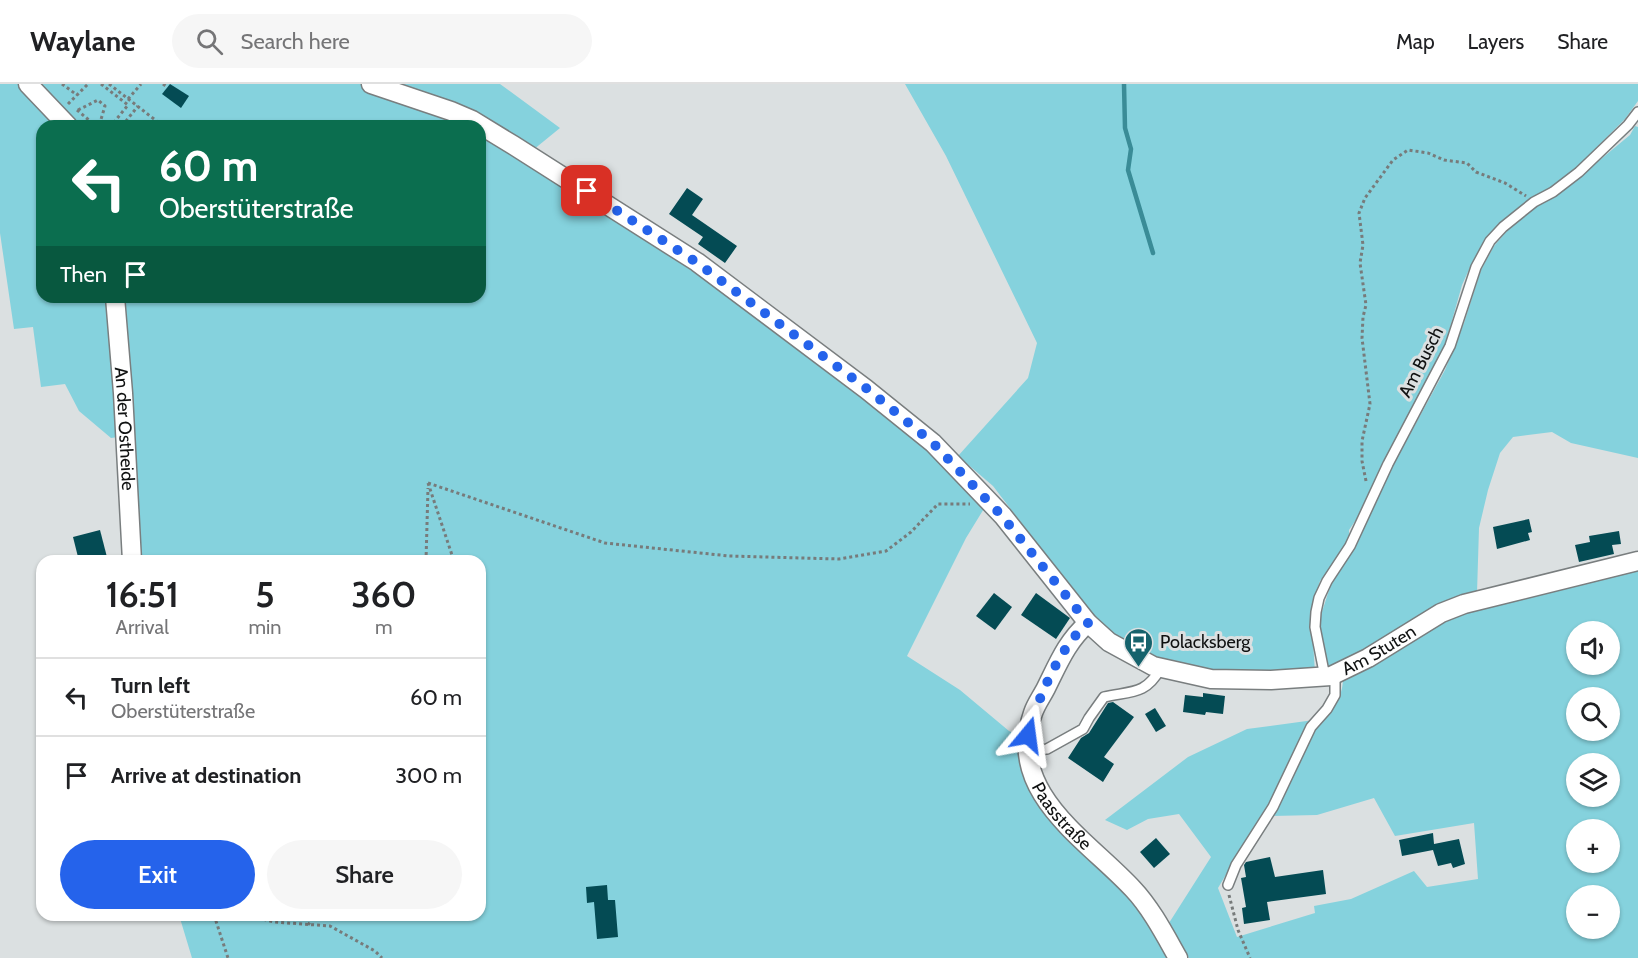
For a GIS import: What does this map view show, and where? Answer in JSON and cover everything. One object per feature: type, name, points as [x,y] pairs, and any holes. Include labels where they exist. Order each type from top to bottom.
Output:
[{"type":"street","points":[[28,84],[73,118]]},
{"type":"street","name":"Am Stuten","points":[[371,84],[472,120]]},
{"type":"street","name":"Am Stuten","points":[[486,129],[696,262],[866,388],[933,443],[990,503],[1051,574],[1088,623],[1109,642],[1160,669],[1211,679],[1271,680],[1330,676],[1368,658],[1441,614],[1464,604],[1638,561]]},
{"type":"street","name":"An der Ostheide","points":[[116,303],[132,555]]},
{"type":"street","name":"Paasstraße","points":[[1088,623],[1075,634],[1065,650],[1034,712],[1028,735],[1030,764],[1048,804],[1072,832],[1136,891],[1178,958]]},
{"type":"lane","name":"Am Busch","points":[[1330,676],[1315,627],[1319,598],[1327,581],[1350,546],[1450,345],[1476,267],[1490,242],[1503,227],[1534,202],[1553,192],[1579,172],[1628,125],[1638,112]]},
{"type":"lane","points":[[1028,750],[1047,749],[1071,737],[1083,729],[1104,697],[1135,692],[1154,681],[1160,669]]},
{"type":"lane","points":[[1228,885],[1236,865],[1273,807],[1311,727],[1327,709],[1335,695],[1330,676]]},
{"type":"path","points":[[62,84],[77,95]]},
{"type":"path","points":[[64,108],[88,84]]},
{"type":"path","points":[[101,84],[128,105],[116,120]]},
{"type":"path","points":[[109,84],[156,120]]},
{"type":"path","points":[[128,99],[141,84]]},
{"type":"path","points":[[163,84],[167,87]]},
{"type":"path","points":[[69,103],[73,118],[98,100],[105,106],[100,120]]},
{"type":"path","points":[[127,120],[138,106]]},
{"type":"path","points":[[1369,504],[1362,461],[1362,441],[1370,404],[1362,338],[1366,304],[1360,263],[1363,245],[1359,213],[1365,198],[1393,160],[1408,150],[1428,153],[1444,160],[1467,163],[1476,172],[1505,183],[1534,202]]},
{"type":"path","points":[[428,483],[605,543],[729,556],[839,560],[886,551],[910,532],[938,504],[990,503]]},
{"type":"path","points":[[426,555],[428,483]]},
{"type":"path","points":[[428,483],[452,555]]},
{"type":"path","points":[[1228,885],[1232,913],[1250,958]]},
{"type":"path","points":[[216,921],[228,958]]},
{"type":"path","points":[[270,921],[330,927],[375,951],[382,958]]},
{"type":"path","points":[[308,925],[311,921]]},
{"type":"shaded area","points":[[0,84],[25,84],[58,120],[36,120],[36,303],[486,303],[486,138],[695,267],[929,446],[985,507],[966,538],[907,656],[960,690],[1009,731],[1022,737],[1038,801],[1121,879],[1174,958],[192,958],[181,921],[486,921],[486,555],[134,555],[125,436],[111,438],[79,411],[65,384],[41,387],[33,327],[14,329],[0,233]]},
{"type":"shaded area","points":[[30,84],[500,84],[560,128],[533,150],[486,133],[486,120],[65,120]]},
{"type":"shaded area","points":[[905,84],[1638,84],[1638,101],[1625,119],[1573,171],[1502,222],[1486,238],[1462,285],[1446,342],[1385,460],[1364,508],[1349,530],[1349,537],[1320,581],[1311,610],[1315,673],[1214,673],[1163,662],[1121,641],[1092,615],[993,486],[958,456],[1028,378],[1037,343],[946,156]]},
{"type":"shaded area","points":[[1635,126],[1638,127],[1638,458],[1571,443],[1552,432],[1513,437],[1500,453],[1479,528],[1477,593],[1329,670],[1321,643],[1320,618],[1331,584],[1352,549],[1385,480],[1445,370],[1464,323],[1481,270],[1494,246],[1507,231],[1536,207],[1557,194],[1630,135]]},
{"type":"shaded area","points":[[1638,568],[1638,958],[1189,958],[1169,923],[1211,857],[1179,814],[1148,819],[1127,830],[1105,820],[1188,757],[1247,729],[1314,720],[1265,814],[1262,814],[1218,888],[1237,937],[1315,913],[1314,906],[1351,899],[1414,871],[1427,887],[1478,879],[1474,823],[1395,836],[1374,798],[1317,815],[1272,816],[1310,738],[1320,721],[1337,701],[1343,680],[1443,619],[1475,606]]},
{"type":"building","points":[[170,84],[189,96],[181,108],[162,94]]},
{"type":"building","points":[[687,188],[703,199],[692,215],[737,246],[725,263],[698,244],[703,237],[669,214]]},
{"type":"building","points":[[1529,519],[1532,532],[1528,533],[1530,540],[1497,549],[1493,527]]},
{"type":"building","points":[[100,530],[106,555],[78,555],[73,537]]},
{"type":"building","points":[[1619,531],[1621,544],[1612,545],[1614,554],[1579,562],[1575,545],[1590,542],[1589,536]]},
{"type":"building","points":[[994,593],[1012,607],[995,630],[976,616]]},
{"type":"building","points":[[1036,593],[1070,618],[1056,639],[1021,615]]},
{"type":"building","points":[[1203,693],[1225,696],[1223,714],[1206,712],[1205,715],[1183,712],[1185,695],[1203,697]]},
{"type":"building","points":[[1113,702],[1134,717],[1104,757],[1114,764],[1103,782],[1068,758],[1081,738],[1089,733],[1108,703]]},
{"type":"building","points":[[1155,708],[1166,726],[1156,732],[1145,714]]},
{"type":"building","points":[[1433,833],[1434,844],[1459,839],[1465,864],[1453,868],[1451,863],[1438,866],[1433,850],[1402,856],[1399,840]]},
{"type":"building","points":[[1156,838],[1170,854],[1154,868],[1140,852]]},
{"type":"building","points":[[1270,857],[1275,877],[1323,870],[1326,894],[1267,902],[1270,920],[1244,924],[1242,908],[1246,907],[1241,878],[1246,877],[1244,865],[1246,862]]},
{"type":"building","points":[[607,885],[608,900],[615,900],[618,937],[597,939],[594,902],[587,903],[586,887]]},
{"type":"waterway","points":[[1124,84],[1125,128],[1131,149],[1128,170],[1153,253]]},
{"type":"place","name":"Polacksberg","points":[[1139,668]]},
{"type":"route","points":[[587,191],[696,262],[866,388],[933,443],[1002,516],[1051,574],[1088,623],[1075,634],[1065,650],[1034,712],[1028,735]]}]
